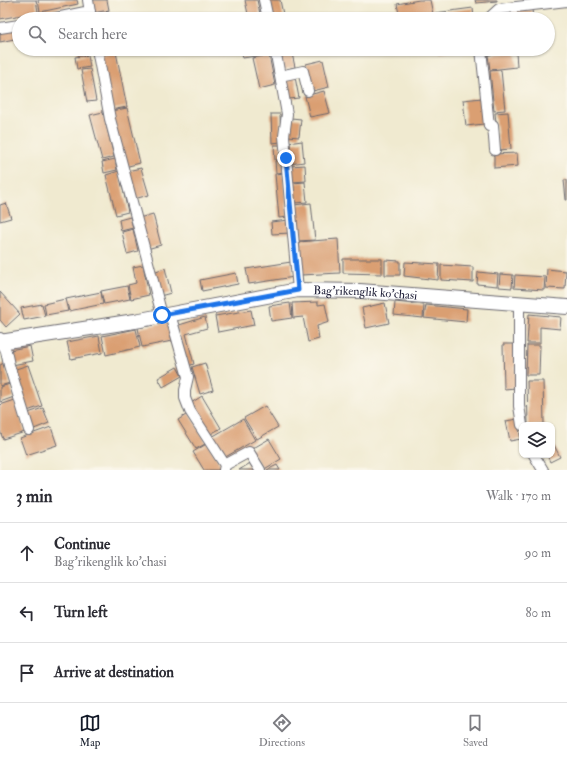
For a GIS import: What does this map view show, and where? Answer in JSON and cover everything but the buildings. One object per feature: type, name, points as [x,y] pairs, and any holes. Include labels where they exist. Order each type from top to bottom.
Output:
[{"type":"main road","name":"Bag'rikenglik ko'chasi","points":[[1,341],[166,315],[298,290],[360,291],[567,307]]},
{"type":"street","points":[[88,0],[90,12]]},
{"type":"street","points":[[264,0],[267,12]]},
{"type":"street","points":[[496,12],[500,9],[567,1]]},
{"type":"street","points":[[0,28],[12,26]]},
{"type":"street","points":[[98,56],[110,119],[166,315],[188,377],[185,398],[190,411],[224,468],[248,452],[260,470]]},
{"type":"street","points":[[276,56],[287,114],[284,136],[298,290]]},
{"type":"street","points":[[481,56],[489,126],[492,126],[495,150]]},
{"type":"street","points":[[280,76],[303,71],[308,91]]},
{"type":"street","points":[[519,303],[519,406],[522,422]]},
{"type":"street","points":[[1,341],[6,351],[30,430]]},
{"type":"street","points":[[536,458],[543,470]]},
{"type":"route","points":[[162,315],[298,290],[286,158]]}]
